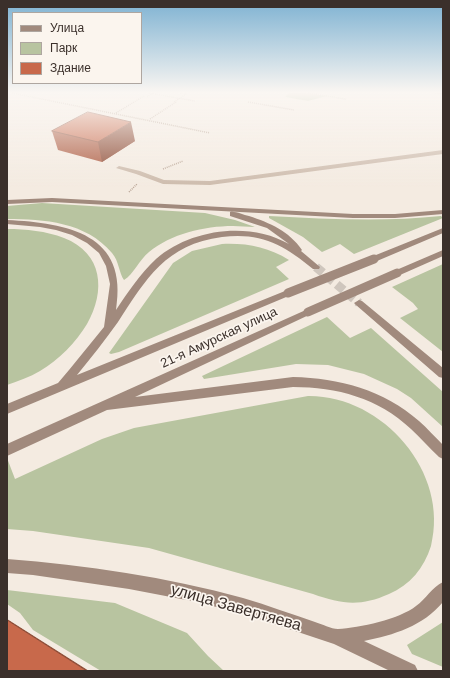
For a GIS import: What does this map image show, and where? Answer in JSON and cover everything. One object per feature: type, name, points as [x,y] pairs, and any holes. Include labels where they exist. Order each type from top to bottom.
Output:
[{"type":"main road","points":[[7,202],[52,200],[353,216],[395,216],[443,212]]},
{"type":"main road","points":[[214,209],[235,214],[270,227],[287,238],[302,256]]},
{"type":"main road","points":[[7,222],[30,223],[67,230],[81,235],[104,254],[110,266],[114,283],[108,329]]},
{"type":"main road","name":"21-я Амурская улица","points":[[7,409],[443,230]]},
{"type":"main road","points":[[61,387],[108,329],[148,272],[160,260],[173,251],[197,240],[232,234],[259,236],[280,242],[316,267]]},
{"type":"main road","name":"21-я Амурская улица","points":[[7,450],[308,312],[443,253]]},
{"type":"main road","points":[[358,303],[443,374]]},
{"type":"main road","points":[[107,405],[293,382],[313,381],[329,383],[344,386],[366,394],[383,403],[414,425],[443,454]]},
{"type":"main road","points":[[432,443],[443,463]]},
{"type":"main road","name":"улица Завертяева","points":[[7,566],[34,568],[129,581],[197,594],[244,606],[337,638],[409,671]]},
{"type":"main road","points":[[337,638],[372,632],[406,621],[428,607],[443,590]]},
{"type":"street","points":[[119,168],[138,172],[163,182],[210,183],[443,152]]},
{"type":"path","points":[[171,125],[210,133]]},
{"type":"green space","points":[[42,203],[205,213],[235,220],[255,227],[222,226],[199,229],[167,240],[149,252],[131,274],[124,280],[112,253],[102,243],[90,235],[64,224],[35,220],[7,219],[7,206]]},
{"type":"green space","points":[[269,216],[355,219],[398,219],[441,216],[443,218],[354,254],[340,244],[322,252],[303,237],[269,218]]},
{"type":"green space","points":[[7,229],[43,232],[64,238],[77,245],[87,253],[93,263],[97,274],[98,286],[97,299],[93,311],[87,324],[72,344],[47,367],[28,377],[7,385]]},
{"type":"green space","points":[[222,244],[249,245],[273,252],[289,260],[276,267],[289,279],[119,352],[109,353],[173,263],[192,251]]},
{"type":"green space","points":[[443,264],[443,352],[400,318],[418,309],[413,303],[392,287]]},
{"type":"green space","points":[[327,317],[350,338],[371,328],[443,392],[443,427],[411,398],[397,389],[364,374],[328,365],[296,364],[204,379],[202,376]]},
{"type":"green space","points":[[308,396],[335,399],[361,409],[384,424],[404,443],[420,466],[430,491],[434,518],[431,546],[424,562],[410,581],[389,594],[369,601],[351,603],[342,602],[149,548],[33,531],[7,529],[7,458],[15,479],[102,439],[134,428]]},
{"type":"green space","points":[[7,590],[115,603],[187,633],[224,671],[101,671],[33,630],[20,613],[7,604]]},
{"type":"green space","points":[[443,622],[443,667],[412,654],[407,645]]},
{"type":"building","points":[[64,125],[127,125],[98,142],[52,131]]},
{"type":"building","points":[[7,620],[87,671],[7,671]]},
{"type":"tunnel","points":[[316,267],[359,303]]}]
